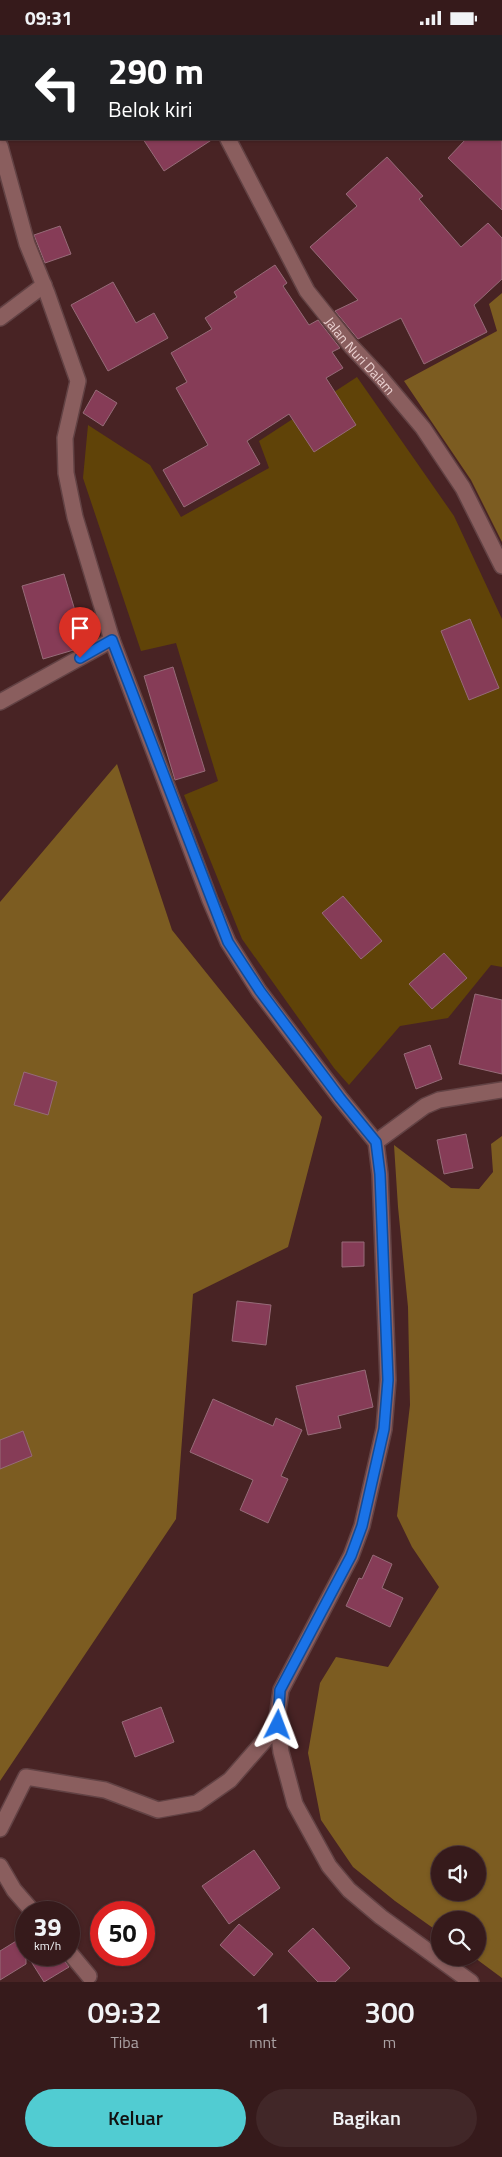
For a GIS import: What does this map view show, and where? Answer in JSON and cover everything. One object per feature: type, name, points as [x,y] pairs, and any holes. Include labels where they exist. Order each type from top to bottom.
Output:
[{"type":"main road","name":"Jalan Nuri Dalam","points":[[229,140],[307,291],[351,346],[381,378],[423,429],[464,488],[502,566]]},
{"type":"main road","points":[[0,146],[27,244],[44,285],[78,381],[65,438],[66,473],[74,517],[112,640],[228,942],[265,998],[340,1098],[376,1142],[380,1174],[388,1380],[384,1429],[362,1526],[351,1556],[280,1690],[278,1725],[281,1751],[295,1804],[329,1867],[349,1890],[380,1917],[471,1982]]},
{"type":"main road","points":[[0,318],[44,285]]},
{"type":"main road","points":[[0,702],[112,640]]},
{"type":"main road","points":[[376,1142],[425,1106],[439,1100],[502,1090]]},
{"type":"main road","points":[[0,1829],[26,1777],[105,1790],[158,1810],[197,1803],[230,1780],[278,1725]]},
{"type":"main road","points":[[0,1866],[14,1890],[24,1901]]},
{"type":"main road","points":[[80,1965],[89,1976]]},
{"type":"shaded area","points":[[502,293],[502,542],[471,480],[404,381],[497,331],[489,304]]},
{"type":"shaded area","points":[[357,377],[454,516],[502,619],[502,967],[491,965],[448,1018],[400,1026],[349,1085],[334,1068],[242,939],[184,795],[218,781],[176,643],[141,651],[83,478],[88,425],[150,465],[181,517],[269,468],[259,441]]},
{"type":"shaded area","points":[[117,764],[172,930],[322,1117],[288,1247],[193,1294],[176,1519],[0,1781],[0,902]]},
{"type":"shaded area","points":[[502,1136],[502,1978],[486,1966],[486,1911],[431,1911],[431,1927],[395,1901],[353,1867],[321,1820],[308,1753],[320,1683],[336,1657],[388,1667],[439,1587],[412,1547],[397,1516],[410,1405],[408,1307],[394,1145],[451,1188],[479,1189],[493,1172],[491,1144]]},
{"type":"building","points":[[144,140],[211,140],[164,171]]},
{"type":"building","points":[[465,140],[502,140],[502,210],[448,158]]},
{"type":"building","points":[[387,157],[423,196],[419,199],[461,247],[488,223],[502,238],[502,279],[474,305],[487,332],[424,364],[401,318],[358,339],[335,311],[358,300],[310,247],[357,206],[346,194]]},
{"type":"building","points":[[60,226],[71,254],[45,263],[34,235]]},
{"type":"building","points":[[275,265],[287,283],[283,286],[309,325],[318,320],[340,348],[332,352],[343,368],[326,378],[356,425],[314,452],[289,414],[247,441],[260,464],[184,507],[163,470],[208,445],[176,388],[187,382],[171,353],[212,329],[205,318],[237,297],[234,292]]},
{"type":"building","points":[[113,282],[136,323],[154,313],[168,338],[108,371],[71,305]]},
{"type":"building","points":[[96,390],[117,403],[103,426],[83,413]]},
{"type":"building","points":[[64,574],[85,644],[77,649],[43,659],[22,586]]},
{"type":"building","points":[[470,619],[499,688],[469,700],[441,631]]},
{"type":"building","points":[[173,667],[205,771],[175,780],[144,676]]},
{"type":"building","points":[[343,896],[382,941],[361,959],[322,913]]},
{"type":"building","points":[[444,953],[467,978],[432,1009],[409,984]]},
{"type":"building","points":[[475,994],[502,1000],[502,1074],[459,1064]]},
{"type":"building","points":[[430,1045],[442,1079],[416,1089],[404,1054]]},
{"type":"building","points":[[24,1072],[57,1082],[48,1115],[14,1105]]},
{"type":"building","points":[[466,1134],[473,1168],[444,1174],[437,1140]]},
{"type":"building","points":[[342,1242],[364,1242],[364,1266],[342,1267]]},
{"type":"building","points":[[237,1301],[271,1305],[266,1345],[232,1341]]},
{"type":"building","points":[[365,1370],[373,1407],[338,1416],[341,1428],[308,1435],[296,1386]]},
{"type":"building","points":[[213,1399],[273,1426],[276,1418],[302,1430],[281,1476],[288,1479],[268,1523],[240,1510],[253,1480],[190,1452]]},
{"type":"building","points":[[23,1431],[32,1456],[0,1469],[0,1440]]},
{"type":"building","points":[[373,1555],[392,1564],[382,1588],[403,1598],[390,1627],[346,1606],[359,1578],[362,1579]]},
{"type":"building","points":[[161,1707],[174,1742],[135,1757],[122,1722]]},
{"type":"building","points":[[254,1850],[280,1888],[229,1924],[202,1886]]},
{"type":"building","points":[[239,1924],[273,1954],[254,1976],[220,1945]]},
{"type":"building","points":[[313,1928],[350,1968],[335,1982],[318,1982],[288,1951]]},
{"type":"building","points":[[15,1942],[15,1966],[23,1966],[0,1980],[0,1951]]},
{"type":"building","points":[[34,1966],[69,1967],[44,1982]]},
{"type":"route","points":[[80,658],[112,640],[171,792],[210,900],[228,942],[260,991],[340,1098],[376,1142],[380,1174],[388,1380],[384,1429],[362,1526],[351,1556],[280,1690],[278,1725]]}]
